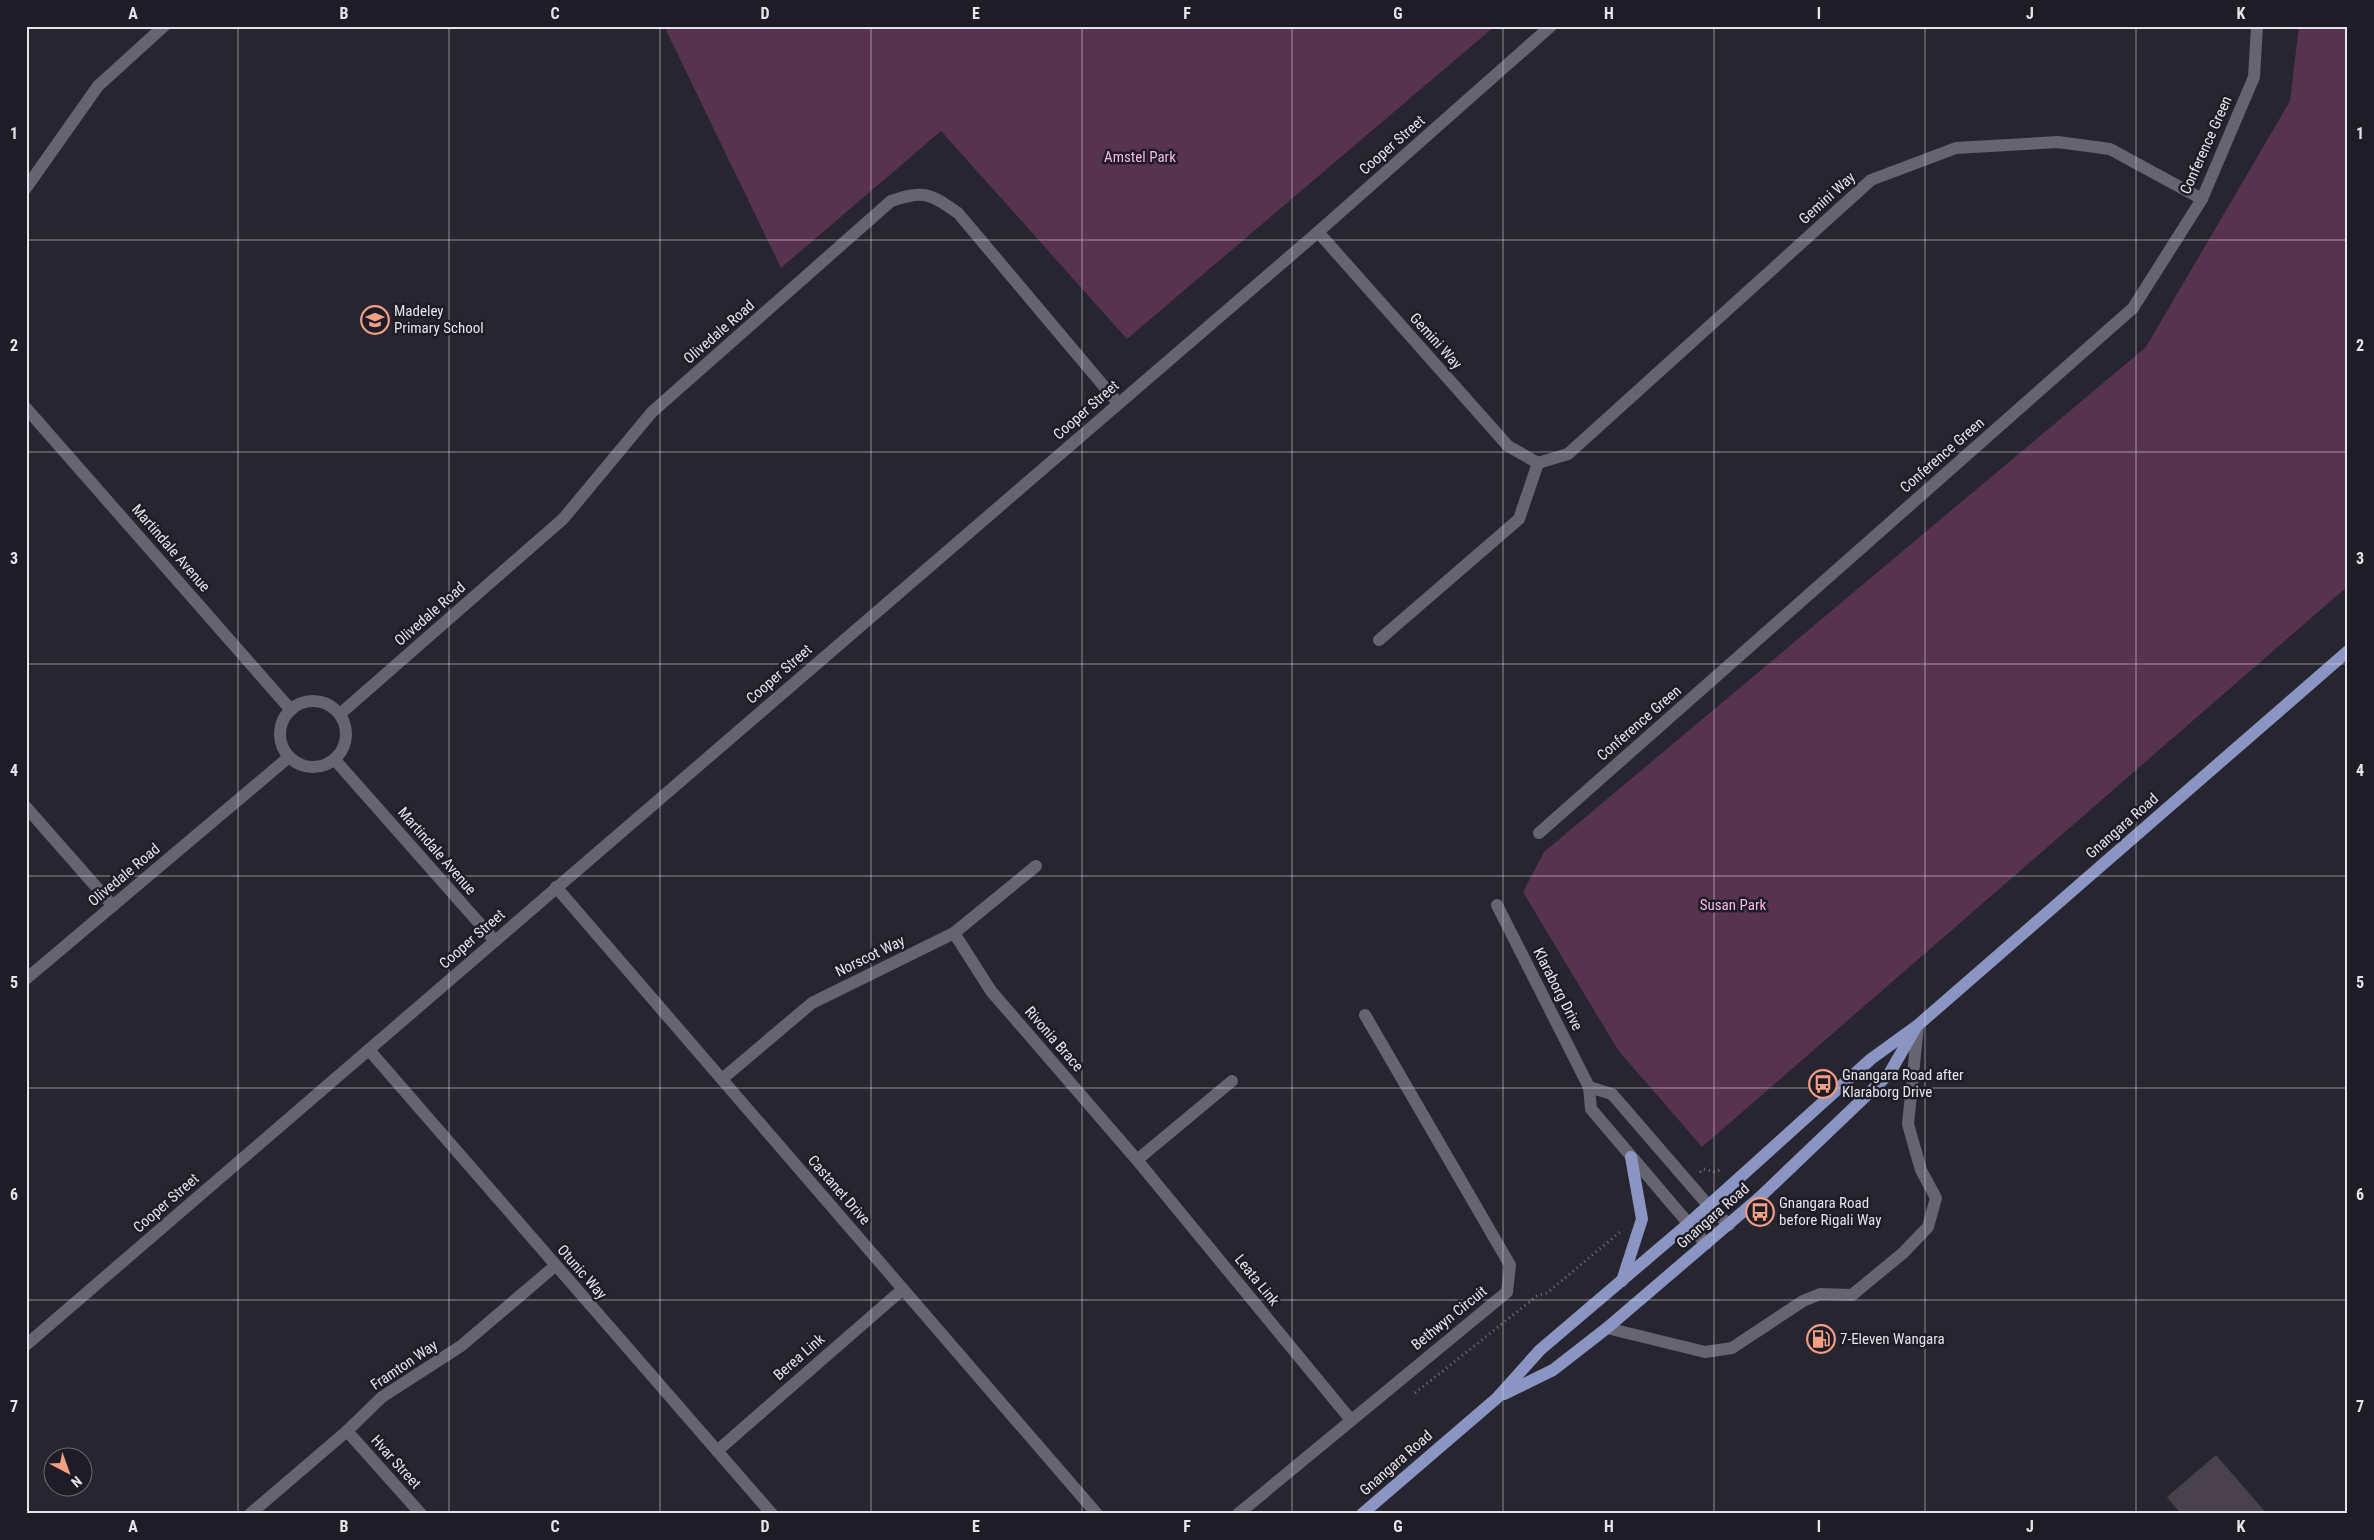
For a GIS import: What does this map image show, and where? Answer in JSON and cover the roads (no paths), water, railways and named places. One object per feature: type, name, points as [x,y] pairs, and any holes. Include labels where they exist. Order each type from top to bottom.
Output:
[{"type":"main road","name":"Gnangara Road","points":[[1362,1514],[1497,1398],[1540,1350],[1688,1224],[1871,1059],[1918,1025],[2348,651]]},
{"type":"main road","name":"Gnangara Road","points":[[1497,1398],[1553,1370],[1607,1328],[1729,1224],[1888,1074],[1918,1025]]},
{"type":"main road","points":[[1622,1280],[1642,1219],[1631,1157]]},
{"type":"street","points":[[26,188],[98,86],[164,26]]},
{"type":"street","name":"Cooper Street","points":[[26,1344],[1318,232],[1551,26]]},
{"type":"street","name":"Conference Green","points":[[1539,832],[2133,308],[2202,199],[2254,77],[2257,26]]},
{"type":"street","name":"Gemini Way","points":[[1318,232],[1508,446],[1538,463],[1568,454],[1871,180],[1956,148],[2058,142],[2110,149],[2202,199]]},
{"type":"street","name":"Olivedale Road","points":[[340,714],[563,519],[652,412],[891,201],[916,193],[939,200],[958,213],[1118,404]]},
{"type":"street","name":"Martindale Avenue","points":[[26,408],[291,710]]},
{"type":"street","points":[[1379,640],[1519,519],[1538,463]]},
{"type":"street","points":[[312,701],[324,703],[340,714],[345,724],[347,736],[344,747],[335,760],[325,766],[313,768],[302,766],[289,757],[283,747],[280,736],[282,724],[291,710],[301,704],[312,701]]},
{"type":"street","name":"Olivedale Road","points":[[26,979],[289,757]]},
{"type":"street","name":"Martindale Avenue","points":[[335,760],[494,940]]},
{"type":"street","points":[[26,807],[113,906]]},
{"type":"street","name":"Norscot Way","points":[[722,1079],[812,1003],[954,933],[1036,866]]},
{"type":"street","name":"Castanet Drive","points":[[556,888],[1097,1514]]},
{"type":"street","name":"Klaraborg Drive","points":[[1497,905],[1589,1087],[1591,1109],[1706,1244]]},
{"type":"street","name":"Rivonia Brace","points":[[954,933],[991,991],[1138,1160]]},
{"type":"street","name":"Bethwyn Circuit","points":[[1238,1514],[1507,1292],[1510,1265],[1365,1015]]},
{"type":"street","points":[[1607,1328],[1705,1352],[1732,1348],[1803,1301],[1820,1294],[1852,1295],[1903,1253],[1928,1227],[1936,1198],[1921,1170],[1908,1124],[1918,1025]]},
{"type":"street","name":"Otunic Way","points":[[369,1050],[772,1514]]},
{"type":"street","points":[[1138,1160],[1232,1081]]},
{"type":"street","points":[[1589,1087],[1612,1094],[1708,1205],[1729,1224]]},
{"type":"street","name":"Leata Link","points":[[1138,1160],[1351,1420]]},
{"type":"street","name":"Framton Way","points":[[250,1514],[347,1431],[382,1397],[460,1346],[555,1266]]},
{"type":"street","name":"Berea Link","points":[[717,1451],[903,1289]]},
{"type":"street","name":"Hvar Street","points":[[347,1431],[420,1514]]},
{"type":"place","name":"Madeley Primary School","points":[[375,320]]},
{"type":"place","name":"Gnangara Road after Klaraborg Drive","points":[[1823,1084]]},
{"type":"place","name":"Gnangara Road before Rigali Way","points":[[1760,1212]]},
{"type":"place","name":"7-Eleven Wangara","points":[[1821,1339]]},
{"type":"park label","name":"Amstel Park","points":[[1140,157]]},
{"type":"park label","name":"Susan Park","points":[[1733,905]]}]
